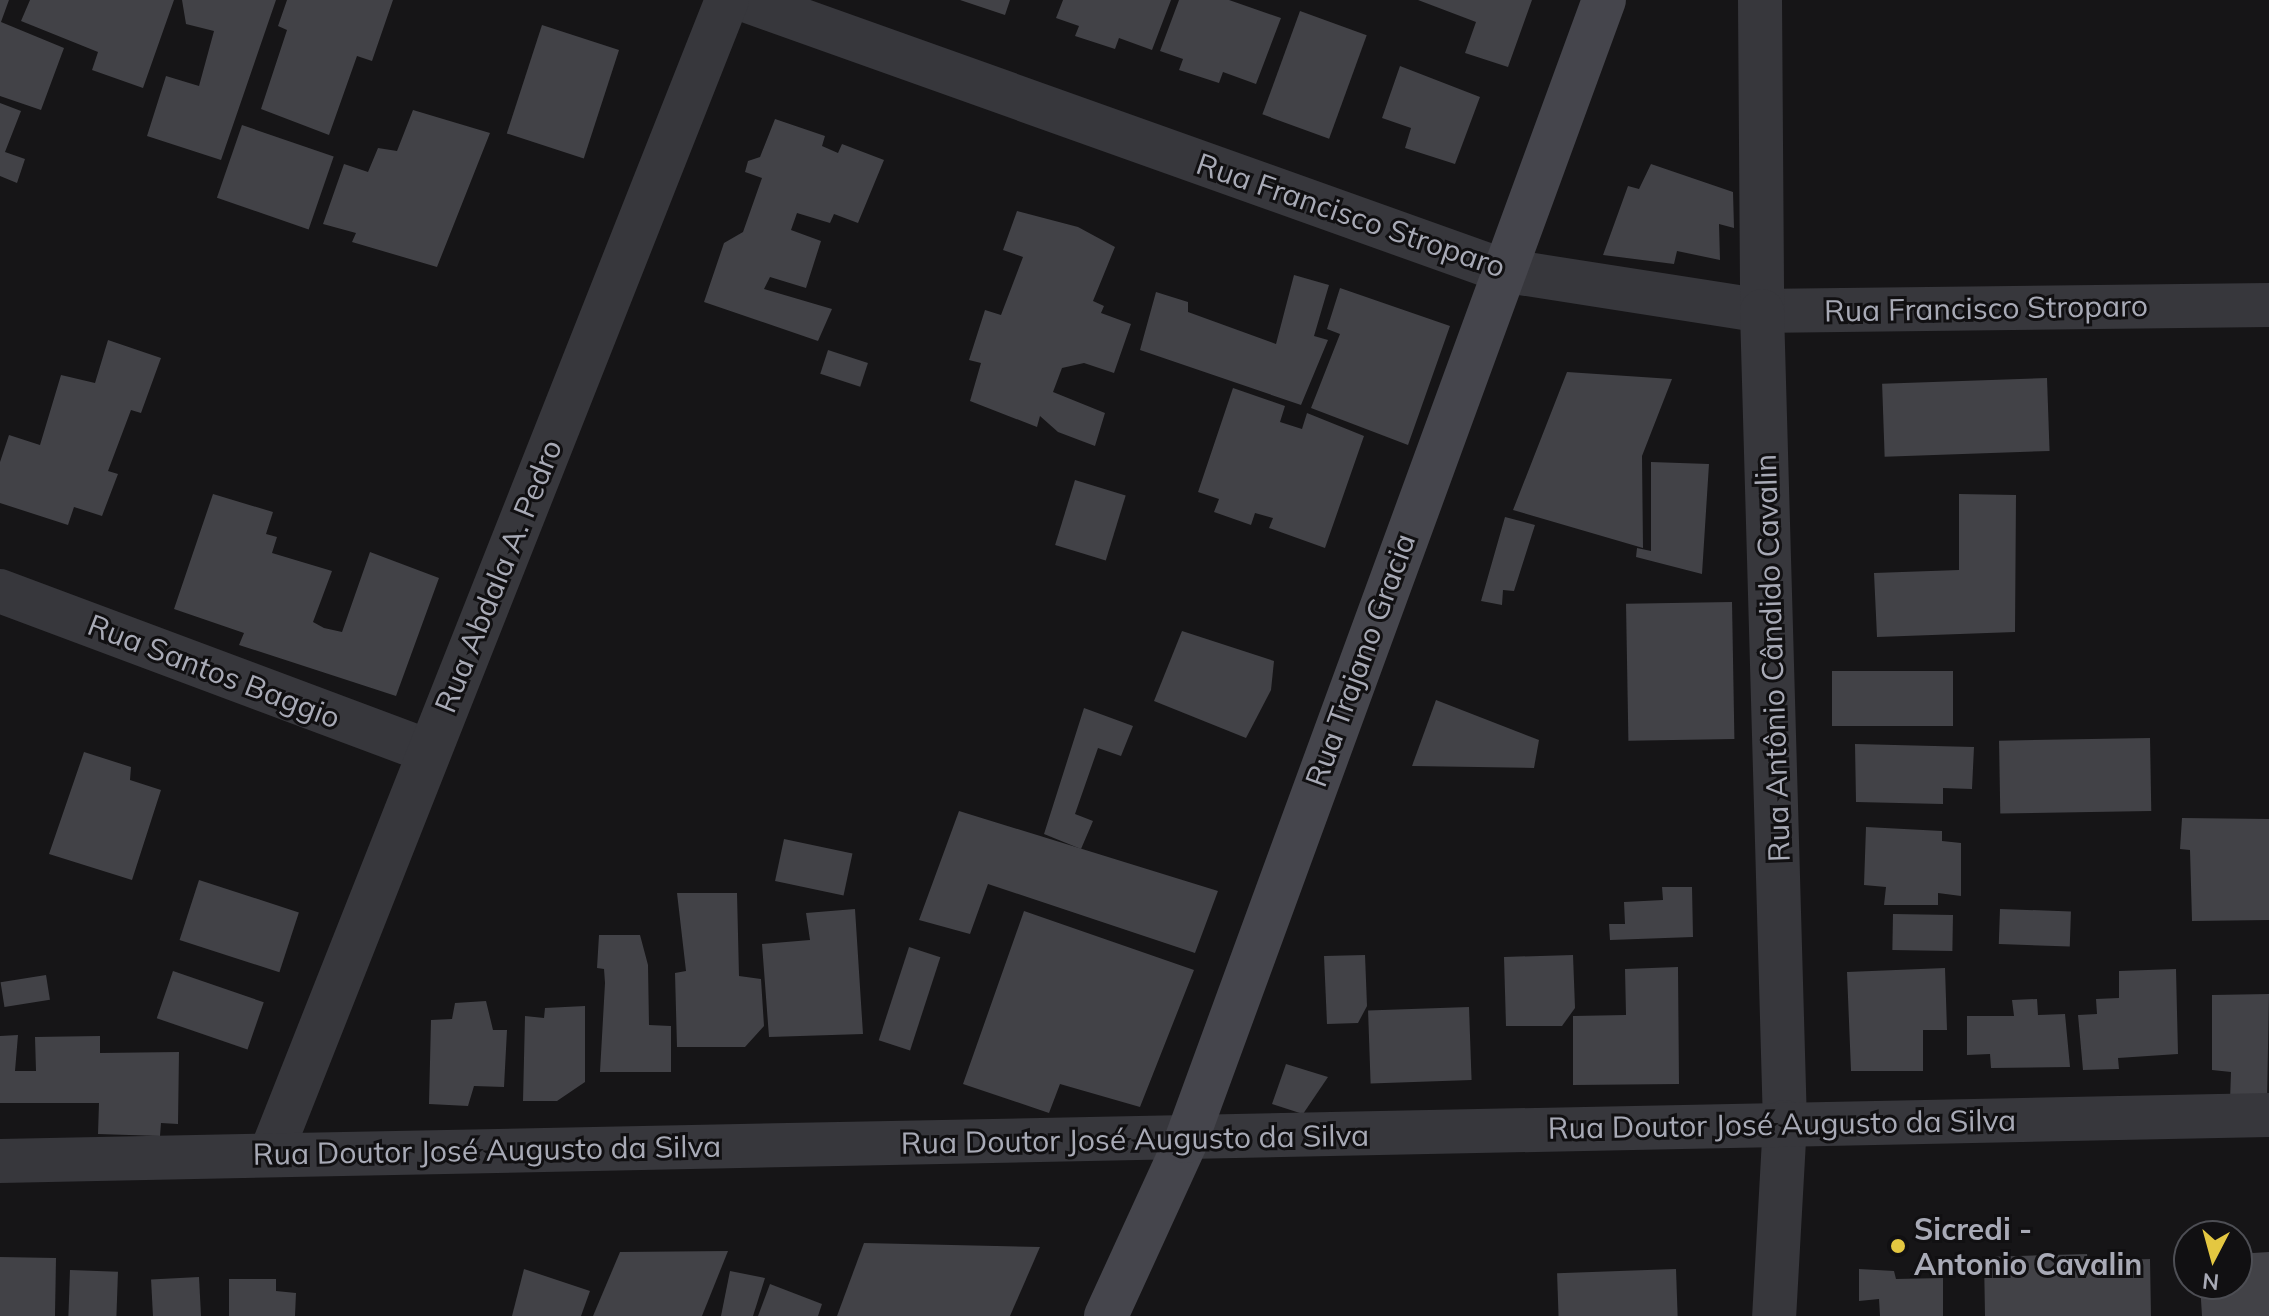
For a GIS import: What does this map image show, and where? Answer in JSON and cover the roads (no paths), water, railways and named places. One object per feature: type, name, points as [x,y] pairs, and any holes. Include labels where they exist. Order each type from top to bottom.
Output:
[{"type":"main road","name":"Rua Trajano Gracia","points":[[1106,1316],[1186,1141],[1501,270],[1604,0]]},
{"type":"street","name":"Rua Abdala A. Pedro","points":[[271,1153],[727,0]]},
{"type":"street","name":"Rua Francisco Stroparo","points":[[745,0],[1501,270],[1762,311],[2269,305]]},
{"type":"street","name":"Rua Antônio Cândido Cavalin","points":[[1760,0],[1762,311],[1785,1122],[1774,1316]]},
{"type":"street","name":"Rua Santos Baggio","points":[[0,591],[428,751]]},
{"type":"street","name":"Rua Doutor José Augusto da Silva","points":[[0,1161],[271,1153],[1186,1141],[1785,1122],[2269,1115]]},
{"type":"place","name":"Sicredi - Antonio Cavalin","points":[[1898,1246]]}]
